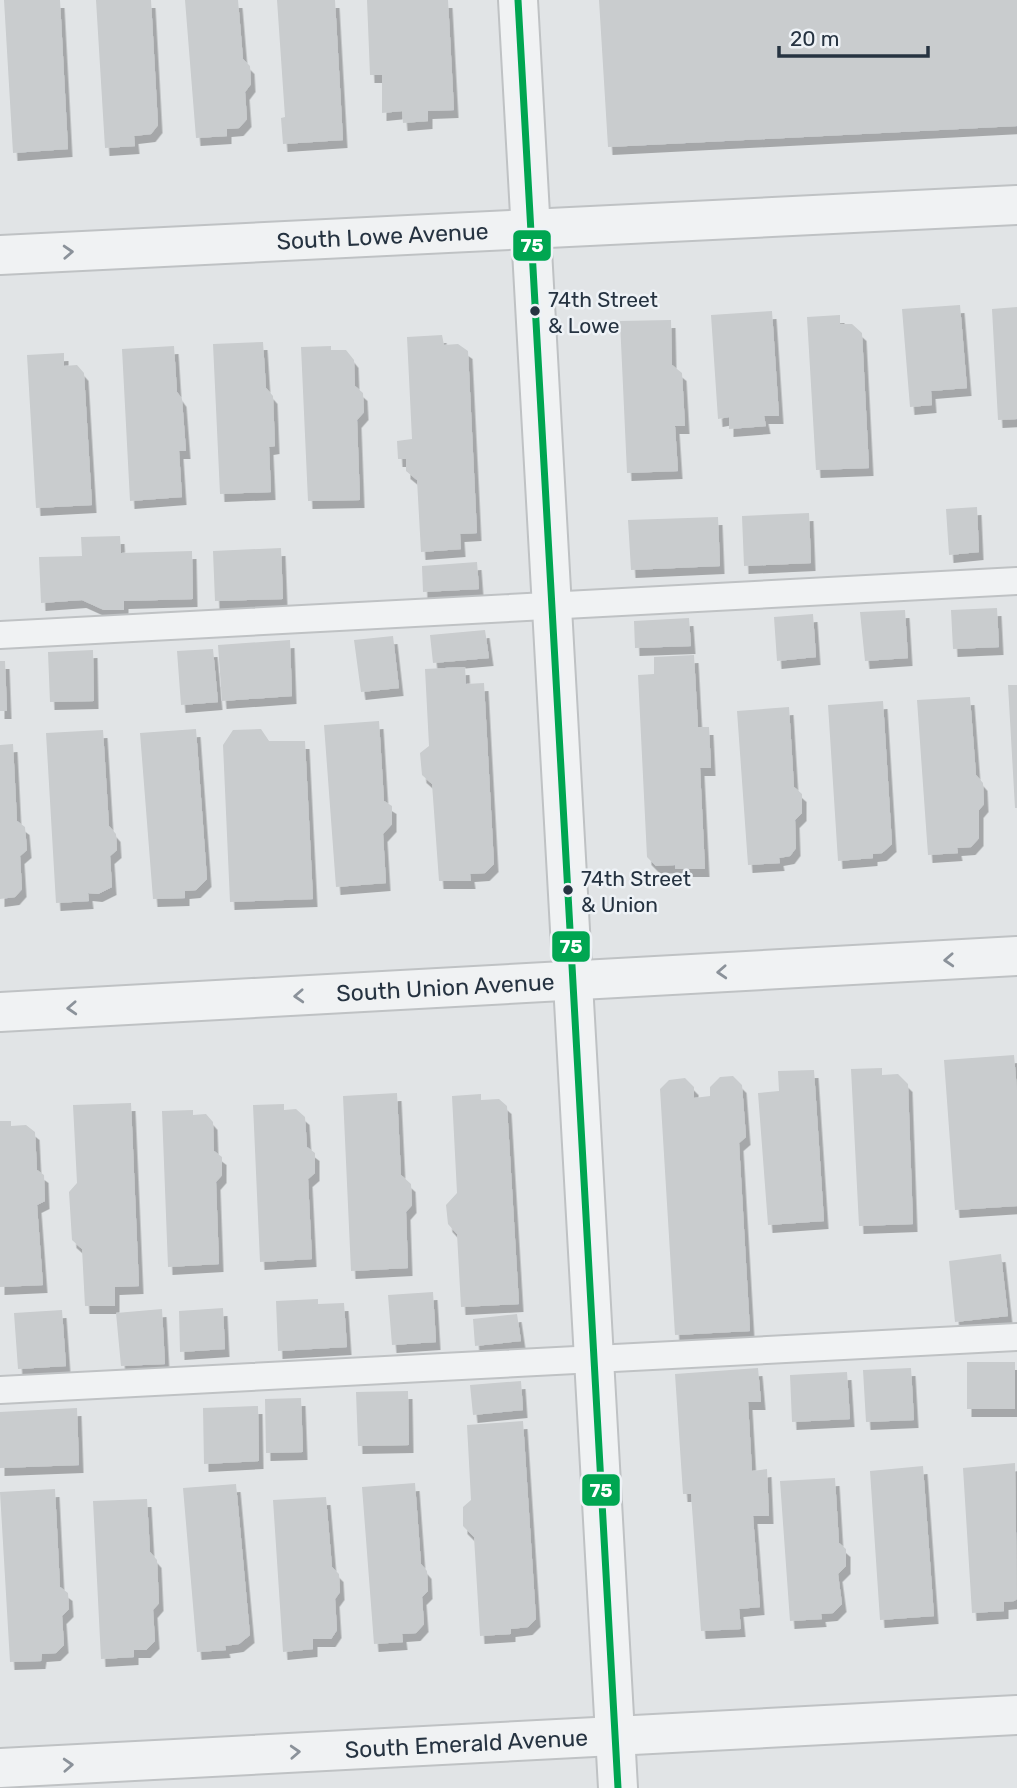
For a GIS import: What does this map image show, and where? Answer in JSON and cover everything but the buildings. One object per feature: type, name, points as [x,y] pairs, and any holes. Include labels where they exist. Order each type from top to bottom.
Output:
[{"type":"street","points":[[518,0],[618,1788]]},
{"type":"street","name":"South Lowe Avenue","points":[[0,256],[1017,205]]},
{"type":"street","name":"South Union Avenue","points":[[0,1013],[1017,956]]},
{"type":"street","name":"South Emerald Avenue","points":[[0,1768],[1017,1715]]},
{"type":"lane","points":[[0,635],[1017,581]]},
{"type":"lane","points":[[0,1390],[1017,1336]]},
{"type":"transit line","name":"75","points":[[518,0],[618,1788]]},
{"type":"place","name":"74th Street & Lowe","points":[[535,311]]},
{"type":"place","name":"74th Street & Union","points":[[568,890]]}]
